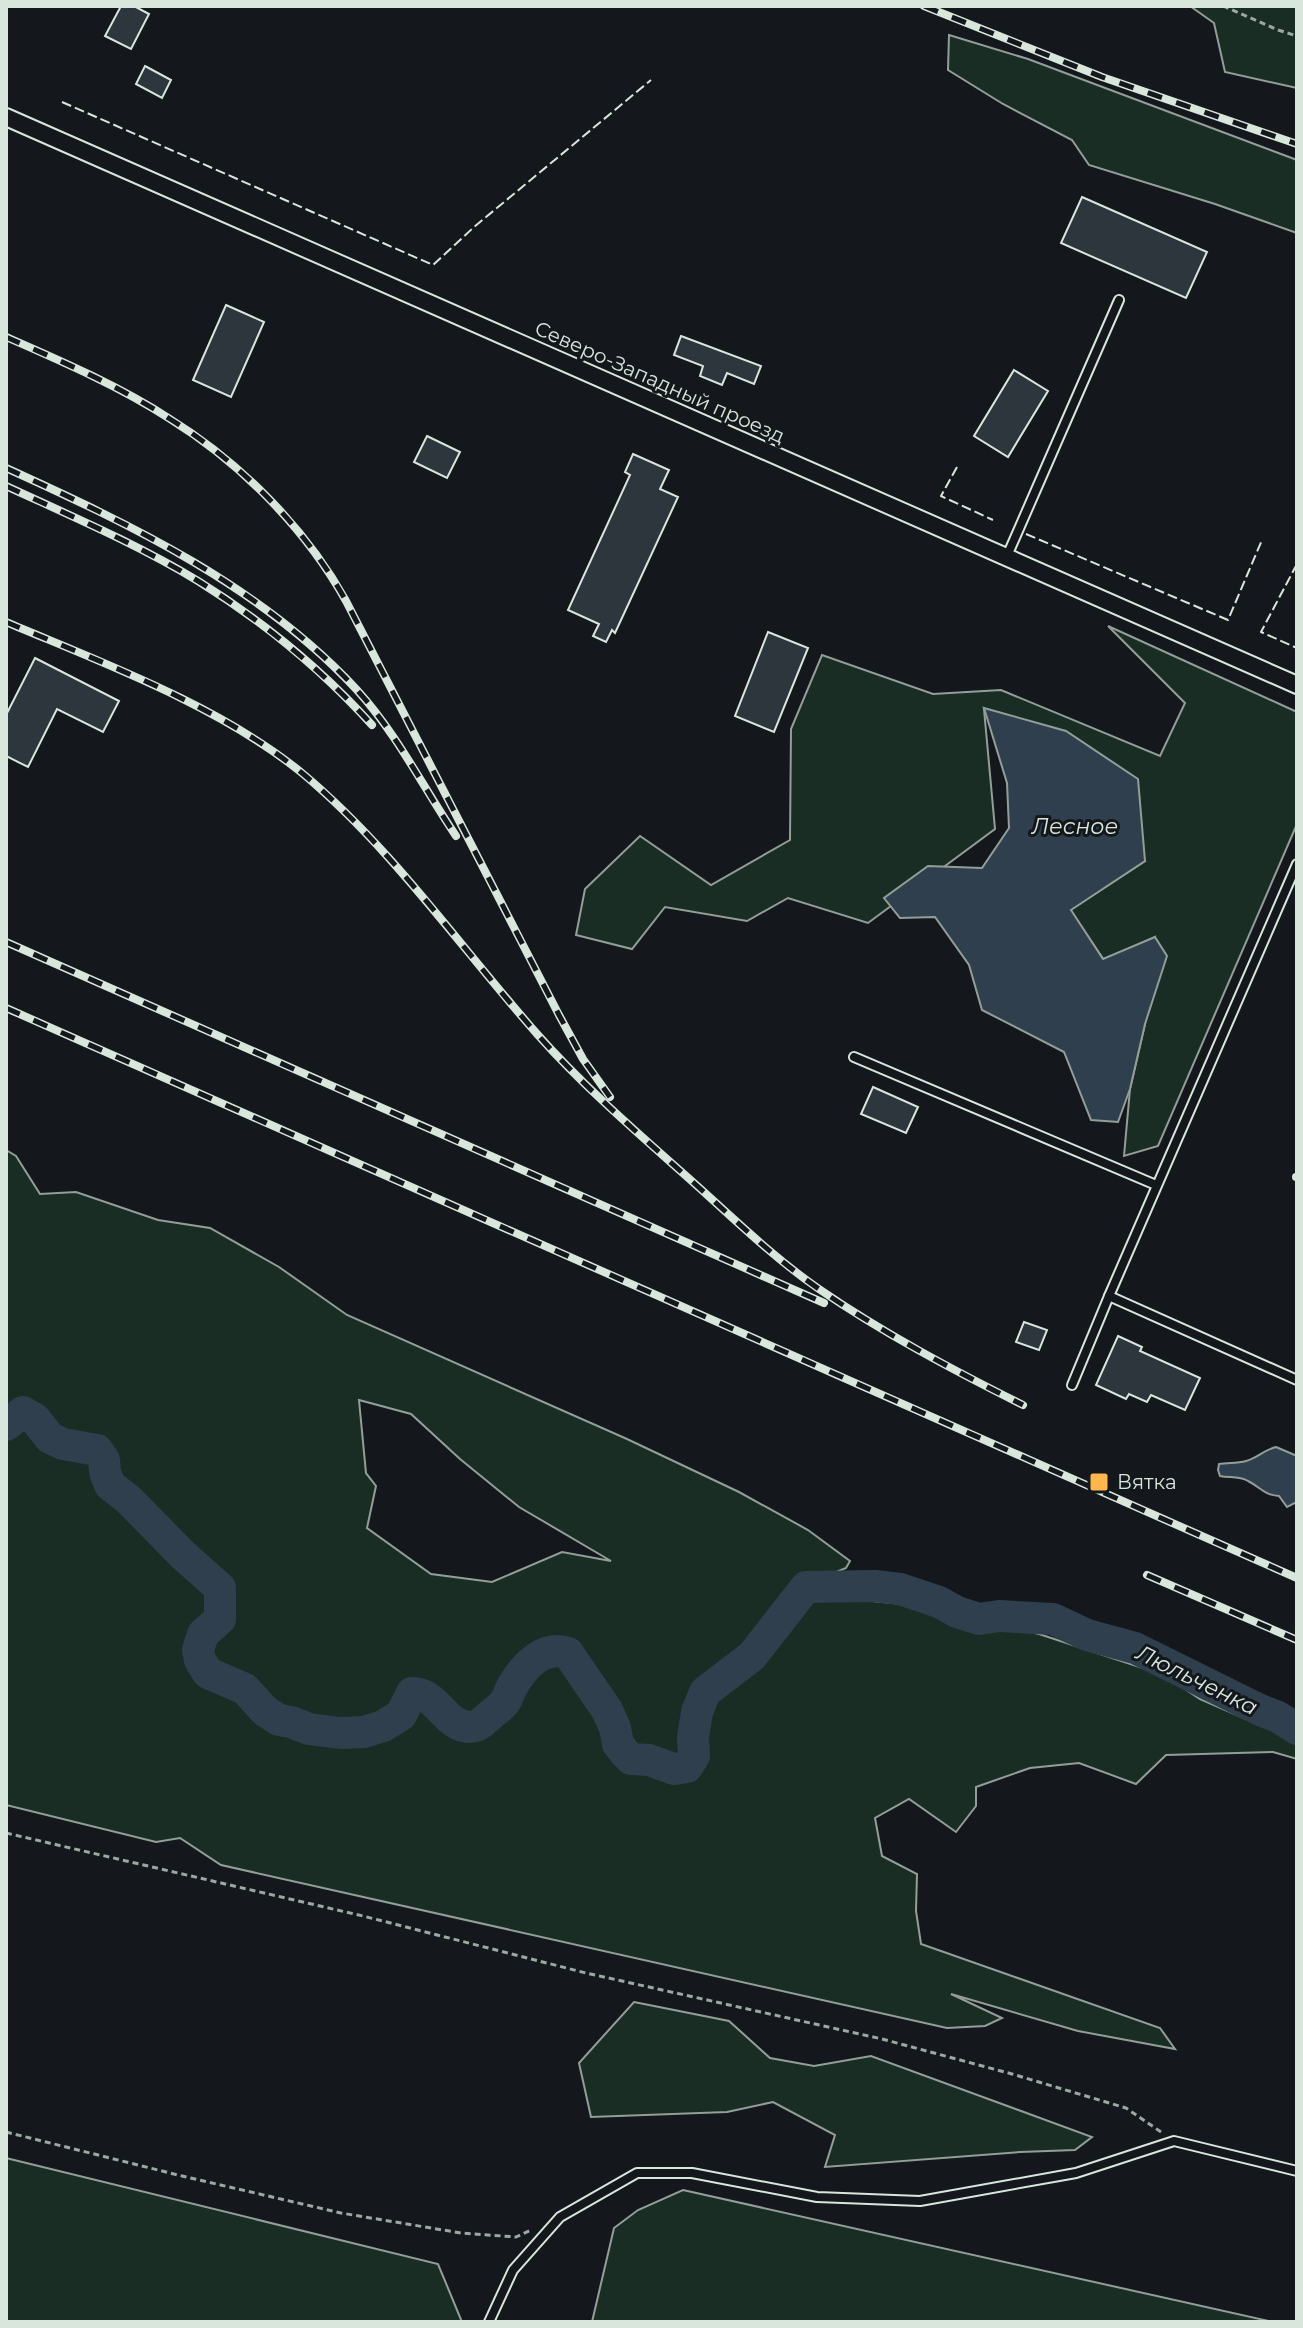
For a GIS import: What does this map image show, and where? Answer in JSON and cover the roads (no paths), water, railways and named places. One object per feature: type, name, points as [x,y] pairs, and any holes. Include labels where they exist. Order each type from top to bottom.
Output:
[{"type":"street","name":"Северо-Западный проезд","points":[[6,117],[1297,685]]},
{"type":"lane","points":[[1007,556],[1119,300]]},
{"type":"lane","points":[[1072,1385],[1297,864]]},
{"type":"lane","points":[[854,1057],[1156,1185]]},
{"type":"lane","points":[[1109,1296],[1297,1380]]},
{"type":"lane","points":[[489,2322],[513,2270],[560,2217],[637,2173],[692,2173],[817,2197],[920,2201],[1076,2173],[1174,2141],[1297,2171]]},
{"type":"water","name":"Лесное","points":[[984,708],[1066,731],[1138,779],[1145,861],[1071,910],[1103,959],[1155,937],[1167,956],[1118,1122],[1091,1120],[1064,1052],[982,1010],[969,965],[935,917],[900,918],[884,898],[928,866],[982,868],[1009,828],[1007,783]]},
{"type":"water","points":[[1276,1447],[1297,1456],[1297,1502],[1287,1507],[1279,1496],[1245,1479],[1220,1476],[1219,1464],[1246,1461]]},
{"type":"waterway","name":"Люльченка","points":[[6,1425],[23,1412],[35,1419],[50,1438],[63,1444],[97,1450],[104,1460],[110,1485],[220,1588],[220,1619],[203,1634],[198,1650],[208,1673],[245,1689],[265,1711],[279,1720],[309,1729],[340,1733],[364,1732],[383,1726],[401,1715],[412,1693],[429,1698],[461,1726],[474,1726],[505,1702],[529,1664],[543,1654],[559,1651],[568,1653],[607,1710],[618,1744],[631,1759],[649,1760],[674,1769],[687,1767],[694,1756],[697,1712],[705,1692],[752,1656],[806,1587],[875,1586],[900,1589],[979,1619],[999,1616],[1053,1619],[1087,1635],[1135,1648],[1297,1729]]},
{"type":"railway","points":[[924,6],[1102,77],[1297,144]]},
{"type":"railway","points":[[6,337],[110,385],[196,436],[270,500],[312,548],[346,601],[559,1015],[583,1059],[610,1097]]},
{"type":"railway","points":[[6,468],[147,536],[193,562],[280,620],[320,653],[371,707],[456,836]]},
{"type":"railway","points":[[6,486],[104,531],[222,596],[312,666],[372,725]]},
{"type":"railway","points":[[6,622],[121,670],[198,707],[270,749],[302,773],[335,802],[396,866],[556,1055],[755,1238],[802,1277],[868,1321],[1023,1405]]},
{"type":"railway","points":[[6,942],[824,1303]]},
{"type":"railway","points":[[6,1008],[1297,1578]]},
{"type":"railway","points":[[1147,1575],[1297,1640]]},
{"type":"place","name":"Вятка","points":[[1099,1482]]}]
